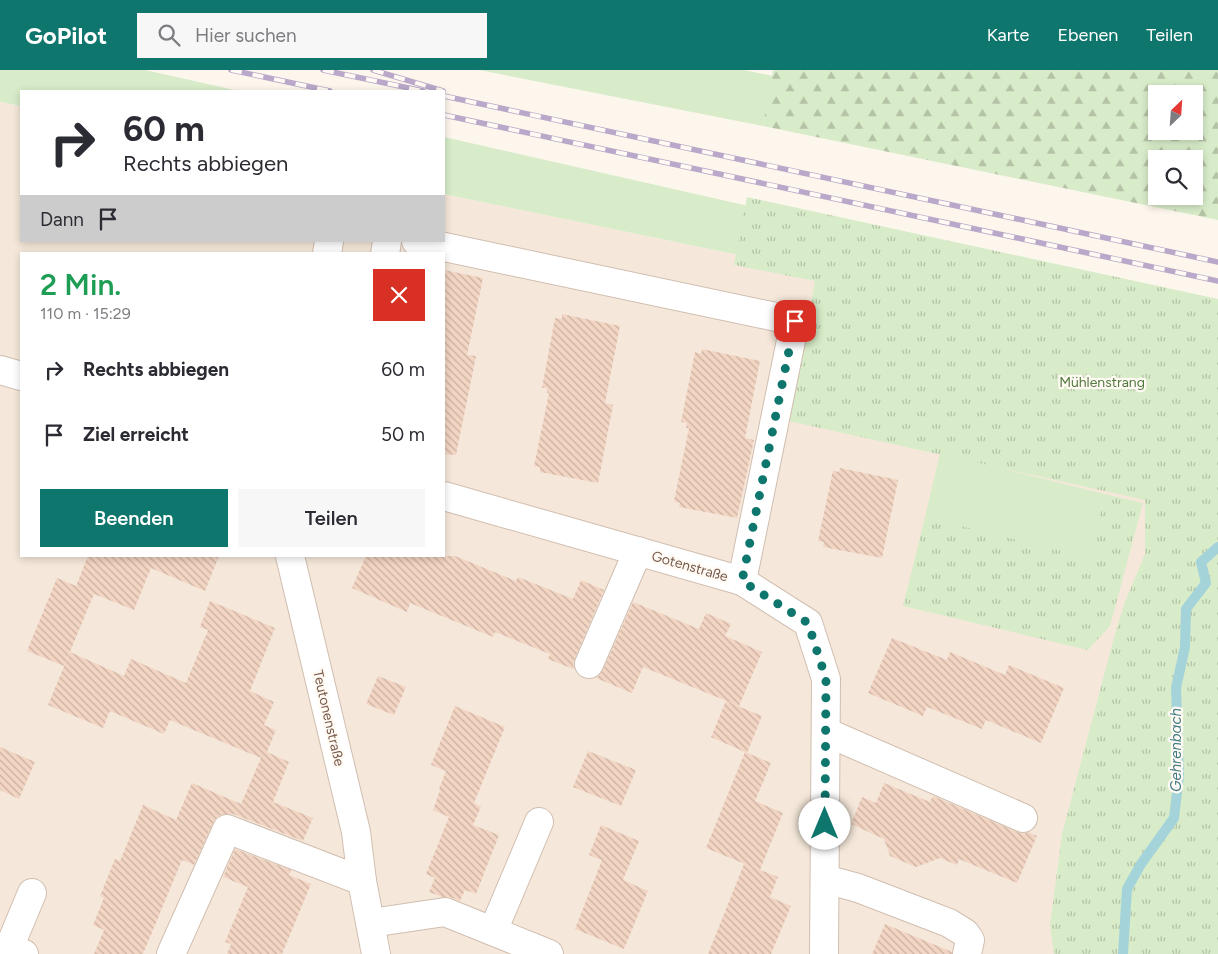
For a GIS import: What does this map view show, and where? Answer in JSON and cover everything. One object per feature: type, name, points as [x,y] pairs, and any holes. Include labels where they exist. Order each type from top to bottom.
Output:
[{"type":"street","points":[[421,242],[795,321],[742,581]]},
{"type":"street","points":[[0,370],[20,376]]},
{"type":"street","name":"Gotenstraße","points":[[445,496],[742,581],[808,623],[826,679],[824,954]]},
{"type":"street","points":[[589,664],[638,551]]},
{"type":"street","name":"Teutonenstraße","points":[[290,557],[356,832],[362,881],[376,954]]},
{"type":"street","points":[[826,732],[1023,818]]},
{"type":"street","points":[[493,931],[539,822]]},
{"type":"street","points":[[171,954],[227,829],[362,881]]},
{"type":"street","points":[[825,878],[858,888],[949,923],[965,933],[970,940],[967,954]]},
{"type":"street","points":[[24,954],[9,948],[32,893]]},
{"type":"street","points":[[371,923],[444,912],[549,954]]},
{"type":"shaded area","points":[[0,102],[20,106],[20,242],[445,242],[445,194],[840,276],[1171,504],[1073,954],[0,954]]},
{"type":"green space","points":[[0,70],[145,70],[235,90],[20,90],[20,106],[0,102]]},
{"type":"green space","points":[[479,70],[744,70],[773,76],[763,126]]},
{"type":"green space","points":[[773,70],[1218,70],[1218,220],[763,126]]},
{"type":"green space","points":[[445,137],[850,229],[840,276],[445,194]]},
{"type":"green space","name":"Mühlenstrang","points":[[747,197],[1218,299],[1218,954],[1054,954],[1050,925],[1062,834],[1116,630],[1125,602],[1145,554],[1145,500],[789,421],[815,281],[734,265]]},
{"type":"green space","points":[[940,453],[1105,494],[1090,558],[925,517]]},
{"type":"green space","points":[[1105,494],[1143,503],[1110,626],[1088,650],[903,606],[925,517],[1090,558]]},
{"type":"building","points":[[445,270],[483,278],[467,355],[476,356],[456,455],[445,454]]},
{"type":"building","points":[[562,314],[620,326],[605,403],[613,405],[598,483],[540,472],[540,467],[534,466],[549,393],[547,393],[547,388],[542,388],[555,318],[562,319]]},
{"type":"building","points":[[702,349],[760,361],[745,438],[754,440],[737,518],[679,507],[680,503],[674,501],[689,428],[686,428],[687,423],[681,422],[695,352],[701,354]]},
{"type":"building","points":[[840,468],[898,480],[882,558],[823,547],[824,542],[818,541],[833,471],[839,472]]},
{"type":"building","points":[[455,556],[516,581],[518,577],[573,599],[581,580],[604,590],[575,658],[573,665],[575,669],[573,669],[548,659],[550,654],[495,632],[493,637],[410,603],[407,612],[352,588],[366,557]]},
{"type":"building","points":[[88,557],[219,557],[205,591],[151,568],[134,610],[94,594],[64,666],[27,651],[57,578],[76,586]]},
{"type":"building","points":[[210,601],[275,628],[250,691],[274,702],[264,725],[276,730],[267,752],[289,762],[273,802],[313,818],[303,841],[233,814],[218,816],[194,865],[182,860],[143,954],[94,954],[104,930],[93,925],[104,898],[100,896],[115,859],[120,861],[143,805],[176,820],[192,783],[241,804],[261,758],[170,720],[164,734],[110,711],[103,728],[48,705],[70,652],[124,676],[131,659],[186,683],[208,630],[200,627]]},
{"type":"building","points":[[633,602],[699,629],[706,613],[731,624],[725,636],[762,652],[739,706],[643,667],[632,693],[596,678],[603,670]]},
{"type":"building","points":[[892,638],[947,660],[950,652],[1005,675],[1009,665],[1064,688],[1041,743],[986,720],[982,729],[927,707],[923,716],[868,693]]},
{"type":"building","points":[[378,676],[406,687],[394,715],[366,704]]},
{"type":"building","points":[[726,701],[762,716],[747,753],[711,737]]},
{"type":"building","points":[[455,706],[505,727],[474,803],[481,807],[473,825],[499,835],[476,894],[465,890],[460,901],[429,892],[435,878],[426,874],[449,817],[433,810],[446,771],[431,765]]},
{"type":"building","points":[[0,747],[35,762],[19,799],[0,790]]},
{"type":"building","points":[[588,751],[636,770],[621,806],[573,787]]},
{"type":"building","points":[[745,752],[771,763],[755,801],[783,813],[760,870],[778,877],[770,897],[791,906],[771,954],[708,954],[744,864],[757,869],[706,848]]},
{"type":"building","points":[[884,783],[930,802],[933,796],[1017,832],[1024,834],[1028,832],[1037,836],[1017,883],[959,859],[957,865],[940,858],[916,867],[890,856],[884,839],[851,824],[862,797],[876,803]]},
{"type":"building","points":[[601,825],[639,841],[623,880],[648,891],[624,949],[575,929],[602,860],[589,855]]},
{"type":"building","points":[[235,849],[291,870],[289,875],[311,884],[282,954],[227,954],[231,944],[225,942],[248,887],[223,877]]},
{"type":"building","points":[[885,924],[952,952],[952,954],[872,954]]},
{"type":"waterway","name":"Gehrenbach","points":[[1123,954],[1127,889],[1141,864],[1174,818],[1179,776],[1176,688],[1185,647],[1186,609],[1206,583],[1201,562],[1218,547]]},
{"type":"railway","points":[[231,70],[325,90]]},
{"type":"railway","points":[[323,70],[418,90]]},
{"type":"railway","points":[[373,70],[440,90]]},
{"type":"railway","points":[[445,96],[1218,262]]},
{"type":"railway","points":[[445,115],[1218,281]]},
{"type":"route","points":[[795,321],[742,581],[808,623],[826,679],[825,824]]}]
